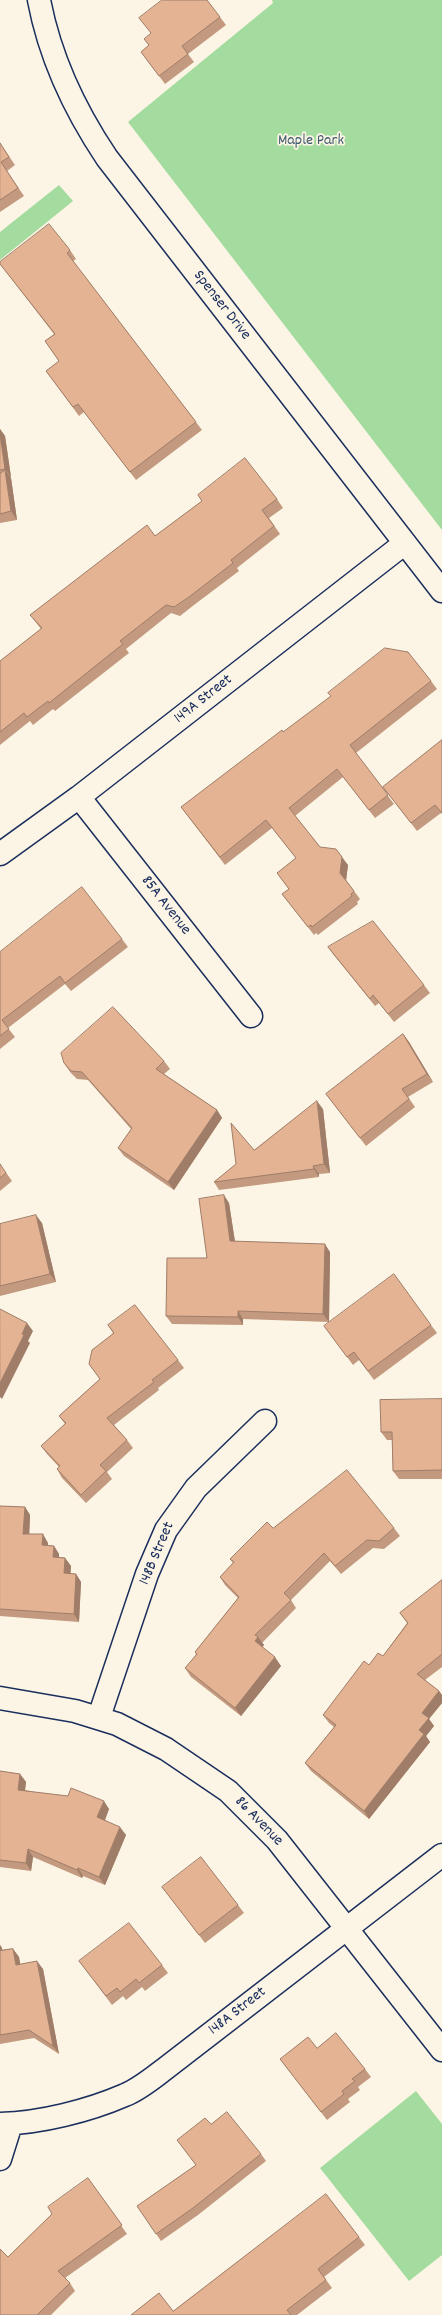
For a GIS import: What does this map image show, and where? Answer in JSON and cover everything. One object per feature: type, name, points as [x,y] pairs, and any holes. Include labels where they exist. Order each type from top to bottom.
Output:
[{"type":"street","name":"Spenser Drive","points":[[39,0],[50,46],[65,84],[82,119],[102,152],[442,590]]},
{"type":"street","name":"149A Street","points":[[0,854],[79,797],[405,543]]},
{"type":"street","name":"85A Avenue","points":[[79,797],[251,1016]]},
{"type":"street","name":"148B Street","points":[[99,1717],[148,1574],[166,1530],[196,1488],[265,1421]]},
{"type":"street","name":"86 Avenue","points":[[0,1698],[51,1705],[99,1717],[133,1731],[166,1749],[228,1791],[277,1840],[442,2050]]},
{"type":"street","name":"148A Street","points":[[0,2159],[5,2124],[70,2113],[126,2095],[166,2068],[442,1855]]},
{"type":"green space","name":"Maple Park","points":[[272,0],[442,0],[442,530],[128,122],[273,3]]},
{"type":"green space","points":[[59,185],[73,201],[0,260],[0,232]]},
{"type":"green space","points":[[416,2091],[442,2124],[442,2255],[409,2281],[320,2168]]},
{"type":"building","points":[[162,0],[207,0],[220,17],[182,46],[188,54],[159,76],[141,52],[149,45],[144,39],[151,33],[139,18]]},
{"type":"building","points":[[0,143],[9,157],[1,162],[18,188],[0,200]]},
{"type":"building","points":[[49,224],[70,250],[67,253],[196,422],[130,472],[78,404],[73,407],[46,371],[59,361],[45,341],[55,334],[0,264],[0,262]]},
{"type":"building","points":[[0,434],[5,469],[0,470]]},
{"type":"building","points":[[245,458],[277,499],[262,510],[274,526],[231,560],[233,563],[189,597],[174,607],[166,605],[120,641],[123,644],[49,703],[48,701],[27,717],[24,713],[0,732],[0,661],[42,628],[30,615],[147,525],[155,536],[202,501],[198,495]]},
{"type":"building","points":[[5,470],[11,511],[0,514],[0,474]]},
{"type":"building","points":[[385,648],[408,652],[431,681],[350,745],[388,795],[369,810],[337,769],[289,808],[320,847],[336,849],[342,857],[340,873],[354,891],[351,894],[352,896],[312,927],[311,925],[308,927],[282,894],[289,889],[277,873],[296,858],[266,820],[220,857],[181,807],[282,730],[283,732],[331,696],[328,693]]},
{"type":"building","points":[[442,740],[442,813],[435,805],[411,823],[383,787]]},
{"type":"building","points":[[82,887],[122,939],[65,983],[60,976],[2,1020],[9,1029],[0,1036],[0,952]]},
{"type":"building","points":[[373,921],[424,985],[388,1014],[373,995],[370,999],[328,947]]},
{"type":"building","points":[[113,1007],[164,1061],[156,1069],[217,1110],[168,1182],[118,1148],[132,1128],[82,1072],[71,1071],[64,1063],[61,1053]]},
{"type":"building","points":[[403,1034],[427,1074],[402,1089],[409,1099],[360,1138],[326,1094]]},
{"type":"building","points":[[317,1101],[324,1164],[313,1166],[314,1169],[214,1182],[236,1164],[231,1123],[254,1150]]},
{"type":"building","points":[[0,1164],[6,1173],[0,1178]]},
{"type":"building","points":[[224,1195],[230,1241],[325,1244],[323,1314],[238,1311],[238,1317],[166,1316],[167,1258],[207,1258],[199,1199]]},
{"type":"building","points":[[36,1215],[50,1274],[0,1286],[0,1224]]},
{"type":"building","points":[[394,1274],[431,1325],[368,1371],[354,1352],[347,1357],[324,1326]]},
{"type":"building","points":[[135,1305],[178,1360],[152,1380],[154,1382],[107,1418],[127,1440],[100,1465],[106,1471],[81,1495],[57,1469],[60,1466],[41,1446],[66,1423],[59,1416],[100,1379],[89,1364],[92,1350],[114,1333],[108,1325]]},
{"type":"building","points":[[0,1309],[27,1323],[22,1334],[24,1335],[0,1383]]},
{"type":"building","points":[[442,1399],[442,1470],[393,1471],[392,1432],[381,1432],[380,1400]]},
{"type":"building","points":[[347,1470],[394,1528],[379,1541],[367,1540],[335,1566],[324,1553],[284,1593],[291,1600],[255,1635],[258,1637],[255,1641],[275,1657],[235,1708],[185,1668],[197,1654],[195,1652],[239,1597],[220,1577],[234,1562],[230,1559],[267,1522],[273,1528]]},
{"type":"building","points":[[0,1506],[25,1507],[23,1534],[43,1534],[42,1545],[54,1546],[53,1557],[65,1558],[64,1573],[76,1574],[74,1614],[0,1609]]},
{"type":"building","points":[[442,1580],[442,1654],[417,1674],[439,1691],[422,1713],[429,1718],[419,1730],[424,1734],[364,1811],[305,1763],[336,1725],[323,1715],[364,1661],[369,1665],[378,1653],[383,1656],[408,1623],[400,1613]]},
{"type":"building","points":[[0,1771],[20,1774],[18,1790],[68,1796],[71,1788],[104,1801],[97,1817],[120,1827],[99,1877],[78,1868],[77,1870],[28,1849],[26,1863],[0,1860]]},
{"type":"building","points":[[201,1857],[238,1905],[199,1935],[162,1887]]},
{"type":"building","points":[[129,1923],[162,1965],[139,1983],[136,1979],[120,1992],[117,1988],[106,1996],[79,1961]]},
{"type":"building","points":[[13,1949],[16,1965],[37,1961],[53,2046],[29,2030],[0,2035],[0,1951]]},
{"type":"building","points":[[336,2033],[365,2069],[352,2079],[355,2081],[342,2091],[344,2094],[321,2112],[280,2059],[308,2037],[317,2048]]},
{"type":"building","points":[[227,2112],[261,2154],[193,2208],[156,2234],[137,2206],[196,2165],[177,2140],[205,2118],[211,2124]]},
{"type":"building","points":[[88,2178],[122,2225],[58,2271],[70,2283],[37,2315],[0,2315],[0,2249],[8,2257],[52,2214],[48,2207]]},
{"type":"building","points":[[326,2194],[359,2237],[318,2269],[326,2280],[287,2310],[291,2315],[131,2315],[159,2293],[173,2311]]}]
